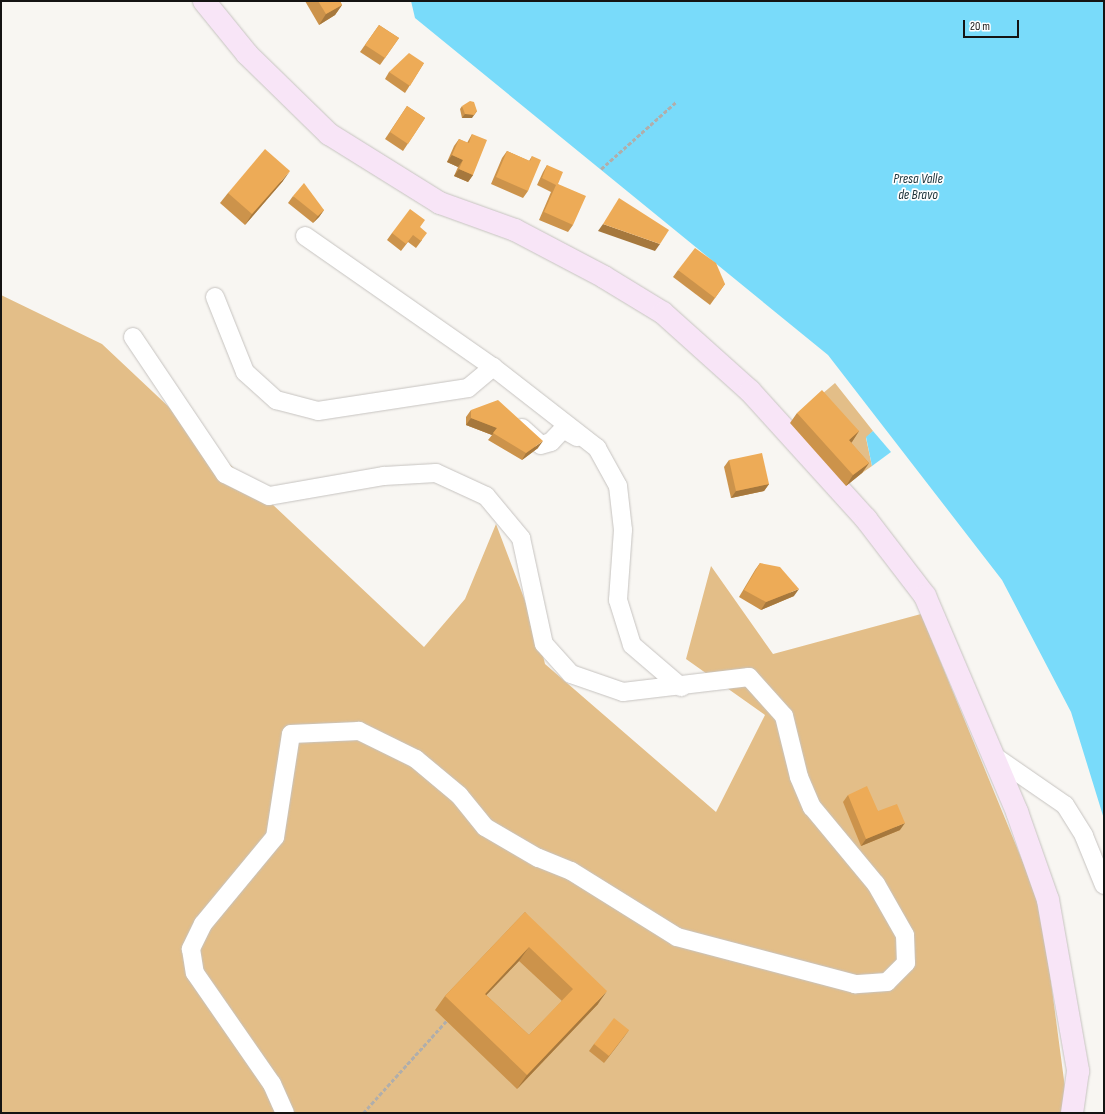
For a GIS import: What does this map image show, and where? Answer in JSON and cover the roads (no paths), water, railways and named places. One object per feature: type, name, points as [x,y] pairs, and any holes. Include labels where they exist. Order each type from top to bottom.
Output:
[{"type":"main road","points":[[204,1],[247,54],[329,134],[440,202],[515,230],[604,276],[663,313],[750,391],[866,519],[925,596],[1017,812],[1048,900],[1078,1071],[1072,1113]]},
{"type":"street","points":[[304,236],[493,367],[597,448],[618,486],[623,530],[618,600],[632,645],[681,687]]},
{"type":"street","points":[[215,297],[245,372],[276,400],[318,411],[468,388],[493,367]]},
{"type":"street","points":[[133,337],[225,474],[269,496],[384,476],[436,473],[486,496],[521,538],[544,644],[571,674],[623,692],[681,687],[749,677],[784,716],[799,777],[812,807],[876,884],[905,935],[906,963],[887,982],[855,984],[677,937],[570,871],[485,827],[459,795],[416,759],[359,731],[291,734],[282,773],[275,837],[203,924],[191,949],[195,973],[272,1084],[285,1113]]},
{"type":"street","points":[[510,416],[541,445],[551,442],[563,429],[597,448]]},
{"type":"street","points":[[991,754],[1066,805],[1084,836],[1104,885]]},
{"type":"water","name":"Presa Valle de Bravo","points":[[411,1],[1104,1],[1104,819],[1071,712],[1002,580],[828,355],[415,18]]},
{"type":"water","points":[[873,431],[891,452],[872,466],[866,437]]}]
